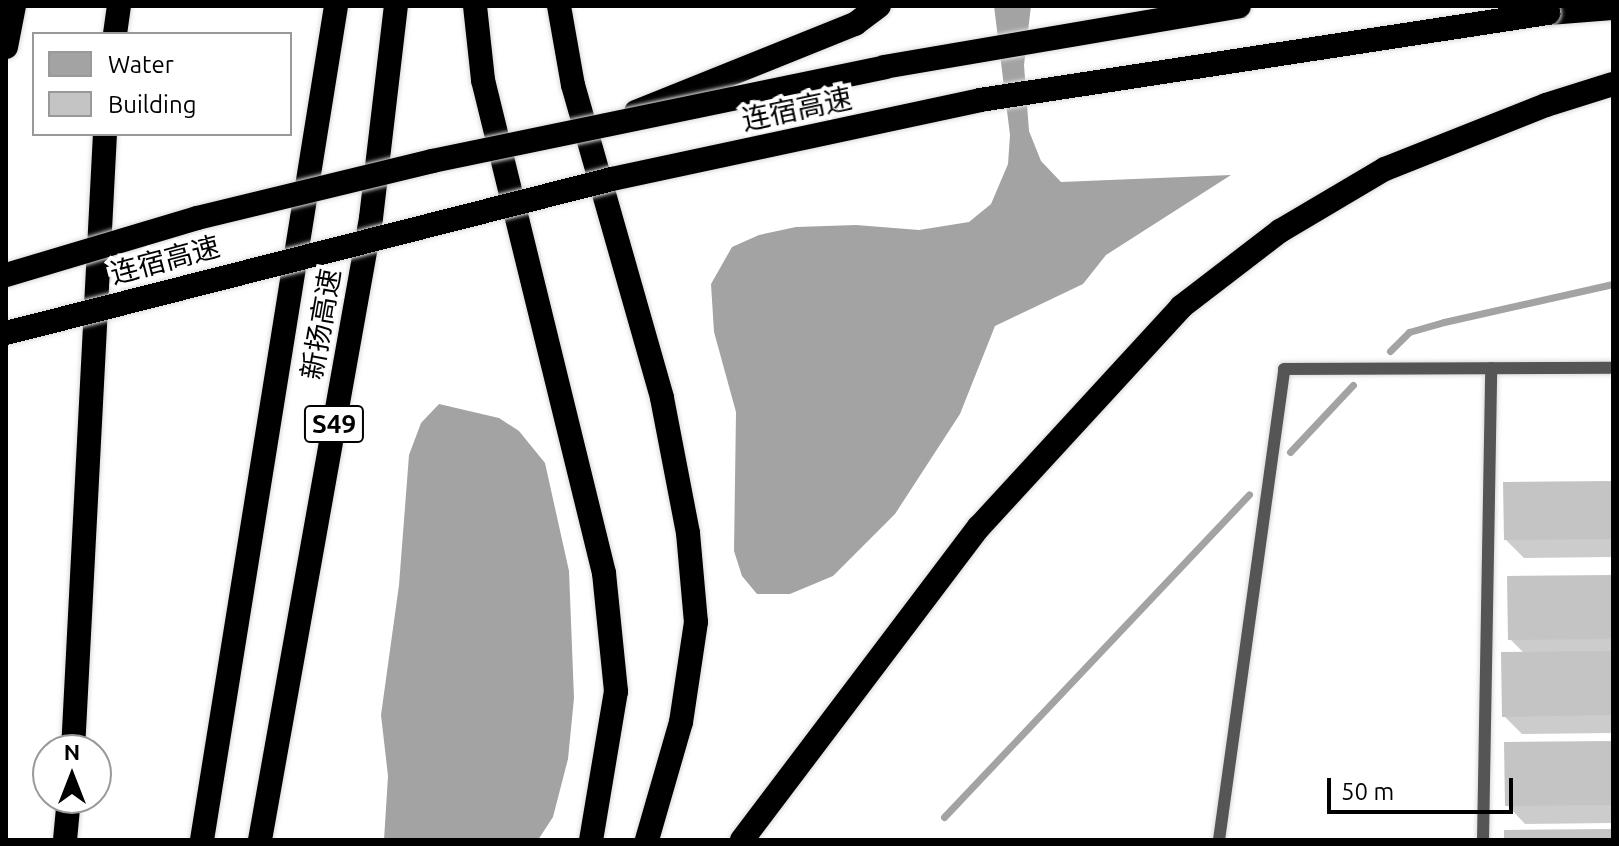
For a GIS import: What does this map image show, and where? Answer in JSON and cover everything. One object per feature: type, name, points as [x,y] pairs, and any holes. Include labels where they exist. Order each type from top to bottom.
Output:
[{"type":"highway","points":[[6,47],[14,6]]},
{"type":"highway","points":[[115,32],[119,6]]},
{"type":"highway","name":"新扬高速","points":[[202,840],[336,6]]},
{"type":"highway","name":"新扬高速","points":[[260,840],[371,218],[396,6]]},
{"type":"highway","points":[[475,6],[483,80],[604,573],[616,691],[591,840]]},
{"type":"highway","points":[[559,6],[573,85],[662,398],[688,533],[696,622],[681,722],[647,840]]},
{"type":"highway","points":[[601,126],[855,24],[879,6]]},
{"type":"highway","name":"连宿高速","points":[[6,275],[197,218],[601,126],[884,67],[1239,6]]},
{"type":"highway","name":"连宿高速","points":[[6,333],[612,179],[980,100],[1548,13],[1613,8]]},
{"type":"highway","points":[[742,840],[979,527],[1181,307],[1280,231],[1385,169],[1546,105],[1613,84]]},
{"type":"highway","points":[[74,734],[105,136]]},
{"type":"highway","points":[[65,840],[67,814]]},
{"type":"lane","points":[[1483,840],[1491,368]]},
{"type":"lane","points":[[1219,840],[1284,369],[1613,368]]},
{"type":"water","points":[[994,6],[1031,6],[1024,65],[1029,131],[1041,161],[1061,182],[1231,175],[1106,255],[1083,284],[995,326],[960,414],[895,514],[833,576],[790,594],[757,594],[742,576],[734,551],[736,412],[714,332],[711,284],[732,247],[759,235],[796,227],[856,225],[919,230],[969,222],[991,204],[1008,164],[1010,135]]},
{"type":"water","points":[[439,404],[499,418],[519,431],[545,463],[569,571],[574,698],[568,759],[553,817],[538,840],[384,840],[388,776],[381,715],[399,585],[409,455],[421,423]]},
{"type":"building","points":[[1613,481],[1613,539],[1504,540],[1503,482]]},
{"type":"building","points":[[1613,575],[1613,639],[1508,640],[1507,576]]},
{"type":"building","points":[[1613,651],[1613,715],[1502,717],[1501,652]]},
{"type":"building","points":[[1613,741],[1613,805],[1505,806],[1504,742]]},
{"type":"building","points":[[1613,829],[1613,840],[1504,840],[1504,830]]},
{"type":"waterway","points":[[1390,351],[1409,332],[1613,284]]},
{"type":"waterway","points":[[1290,452],[1353,385]]},
{"type":"waterway","points":[[944,817],[1249,495]]}]
